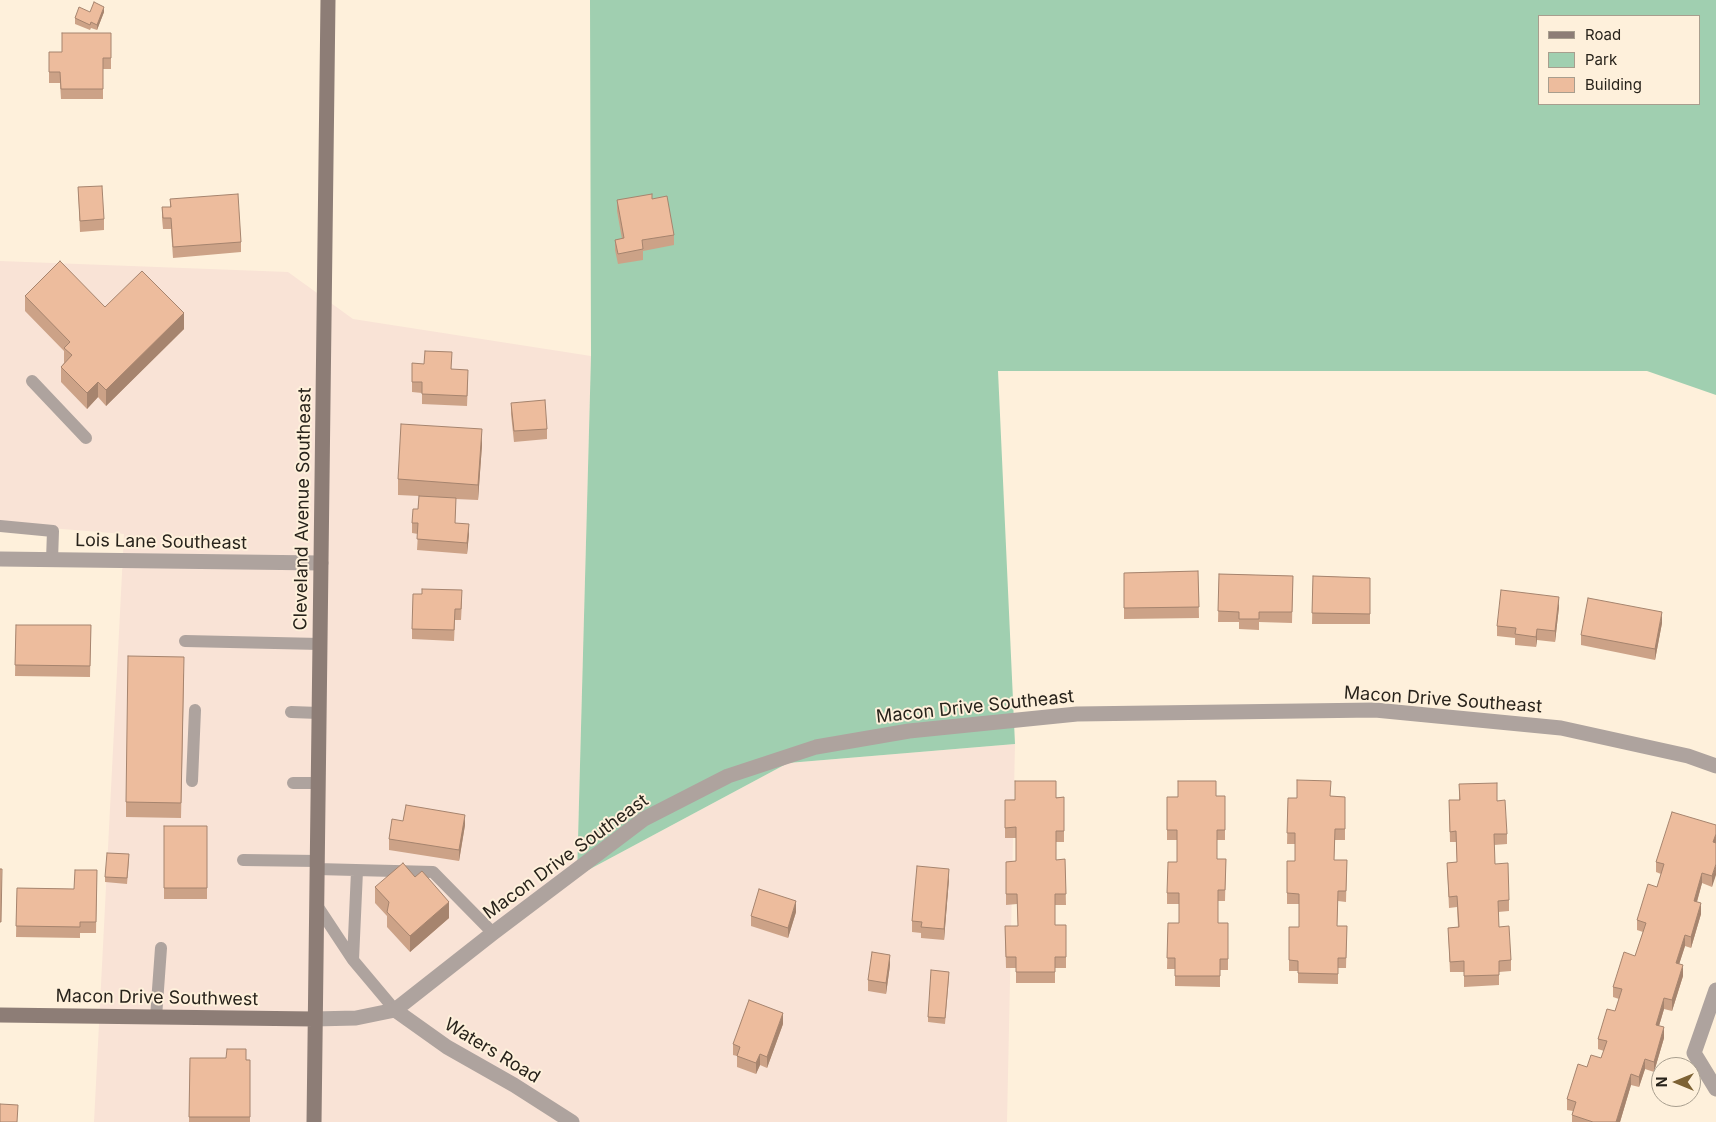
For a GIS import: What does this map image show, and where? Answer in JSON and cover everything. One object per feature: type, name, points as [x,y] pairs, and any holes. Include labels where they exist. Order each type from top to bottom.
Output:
[{"type":"main road","name":"Cleveland Avenue Southeast","points":[[314,1122],[328,0]]},
{"type":"main road","name":"Macon Drive Southwest","points":[[0,1015],[314,1019]]},
{"type":"street","name":"Lois Lane Southeast","points":[[0,559],[321,563]]},
{"type":"street","name":"Macon Drive Southeast","points":[[314,1019],[356,1018],[395,1010],[644,819],[728,776],[816,747],[909,731],[1077,714],[1375,710],[1561,728],[1688,756],[1716,766]]},
{"type":"street","points":[[1716,990],[1694,1052],[1716,1089]]},
{"type":"street","name":"Waters Road","points":[[395,1010],[448,1047],[514,1085],[572,1122]]},
{"type":"lane","points":[[32,381],[86,438]]},
{"type":"lane","points":[[0,526],[53,531],[52,560]]},
{"type":"lane","points":[[185,641],[320,644]]},
{"type":"lane","points":[[192,781],[195,710]]},
{"type":"lane","points":[[291,712],[319,713]]},
{"type":"lane","points":[[293,783],[318,783]]},
{"type":"lane","points":[[243,860],[317,865],[357,871],[433,872],[493,933]]},
{"type":"lane","points":[[353,960],[357,871]]},
{"type":"lane","points":[[316,904],[353,960],[395,1010]]},
{"type":"lane","points":[[156,1017],[161,948]]},
{"type":"shaded area","points":[[0,261],[288,272],[353,319],[591,356],[577,876],[788,763],[1015,744],[1007,1122],[94,1122],[124,534],[0,524]]},
{"type":"green space","points":[[590,0],[1716,0],[1716,395],[1647,371],[998,371],[1015,744],[788,763],[577,876],[591,356]]},
{"type":"building","points":[[94,2],[104,7],[97,25],[91,22],[90,25],[75,18],[79,7],[90,12]]},
{"type":"building","points":[[62,33],[111,33],[111,58],[103,58],[103,89],[61,89],[60,72],[49,72],[49,52],[62,52]]},
{"type":"building","points":[[102,186],[104,219],[80,221],[78,187]]},
{"type":"building","points":[[238,194],[241,242],[173,247],[171,218],[163,218],[162,207],[171,207],[170,199]]},
{"type":"building","points":[[652,194],[652,199],[667,196],[674,235],[642,240],[643,249],[618,254],[615,240],[624,238],[617,200]]},
{"type":"building","points":[[60,261],[105,307],[142,271],[184,313],[106,390],[98,382],[87,393],[61,367],[72,355],[64,348],[70,342],[25,296]]},
{"type":"building","points":[[425,351],[452,352],[451,369],[468,370],[467,396],[422,394],[422,382],[412,382],[412,363],[424,364]]},
{"type":"building","points":[[545,400],[547,429],[514,431],[511,403]]},
{"type":"building","points":[[401,424],[482,429],[478,485],[398,479]]},
{"type":"building","points":[[419,496],[456,498],[455,523],[469,524],[467,543],[417,539],[418,523],[412,523],[413,509],[418,509]]},
{"type":"building","points":[[1198,571],[1199,607],[1124,608],[1124,573]]},
{"type":"building","points":[[1219,574],[1293,576],[1292,612],[1259,612],[1259,619],[1239,619],[1239,612],[1218,611]]},
{"type":"building","points":[[1313,576],[1370,578],[1370,614],[1312,613]]},
{"type":"building","points":[[422,589],[462,590],[461,609],[455,609],[454,630],[412,629],[413,594],[422,594]]},
{"type":"building","points":[[1501,590],[1559,597],[1555,631],[1537,629],[1536,637],[1515,634],[1516,628],[1497,626]]},
{"type":"building","points":[[1588,598],[1662,612],[1655,649],[1581,635]]},
{"type":"building","points":[[16,625],[91,625],[90,666],[15,665]]},
{"type":"building","points":[[128,656],[184,657],[181,803],[126,802]]},
{"type":"building","points":[[1297,780],[1331,781],[1330,796],[1345,797],[1345,829],[1335,829],[1334,860],[1347,860],[1346,891],[1338,891],[1337,926],[1347,926],[1346,958],[1338,958],[1338,974],[1298,973],[1298,961],[1289,960],[1289,927],[1299,927],[1299,894],[1287,893],[1287,861],[1295,861],[1295,833],[1287,833],[1288,798],[1297,798]]},
{"type":"building","points":[[1015,781],[1056,781],[1056,798],[1064,797],[1064,831],[1056,831],[1056,860],[1065,859],[1066,894],[1055,894],[1055,925],[1066,925],[1066,957],[1055,957],[1055,972],[1016,972],[1016,957],[1006,957],[1005,926],[1018,926],[1017,894],[1006,894],[1006,862],[1016,861],[1016,827],[1005,828],[1005,800],[1015,800]]},
{"type":"building","points":[[1178,781],[1216,781],[1216,796],[1225,796],[1225,830],[1217,830],[1217,859],[1226,859],[1225,890],[1218,890],[1218,923],[1228,923],[1228,959],[1220,959],[1220,976],[1175,976],[1175,958],[1167,958],[1168,923],[1179,923],[1179,893],[1167,893],[1168,862],[1177,862],[1177,830],[1167,830],[1167,797],[1178,797]]},
{"type":"building","points":[[1497,783],[1497,801],[1505,800],[1507,834],[1494,834],[1495,864],[1508,863],[1509,900],[1498,901],[1499,927],[1509,926],[1511,960],[1499,961],[1499,975],[1464,976],[1464,961],[1450,962],[1448,928],[1459,927],[1457,896],[1449,897],[1447,863],[1457,862],[1456,831],[1450,832],[1449,800],[1460,800],[1459,784]]},
{"type":"building","points":[[406,805],[465,815],[459,850],[389,839],[392,819],[403,821]]},
{"type":"building","points":[[1672,812],[1716,825],[1716,834],[1713,842],[1716,843],[1716,864],[1712,876],[1702,873],[1694,901],[1701,903],[1691,937],[1685,935],[1676,963],[1683,965],[1672,1000],[1664,998],[1656,1025],[1664,1027],[1655,1057],[1651,1057],[1651,1061],[1645,1059],[1639,1077],[1631,1074],[1616,1122],[1593,1122],[1572,1115],[1576,1102],[1567,1099],[1578,1064],[1587,1067],[1591,1055],[1601,1058],[1607,1041],[1598,1039],[1607,1009],[1615,1011],[1622,989],[1613,987],[1624,952],[1635,956],[1646,923],[1637,920],[1648,884],[1657,887],[1664,864],[1656,862]]},
{"type":"building","points":[[164,826],[207,826],[207,888],[164,888]]},
{"type":"building","points":[[107,853],[129,854],[127,878],[105,877]]},
{"type":"building","points":[[403,863],[415,877],[422,871],[449,902],[410,936],[387,912],[389,902],[375,887]]},
{"type":"building","points":[[917,866],[949,869],[944,929],[921,927],[922,922],[912,921]]},
{"type":"building","points":[[0,869],[2,869],[1,922],[0,922]]},
{"type":"building","points":[[75,870],[97,870],[96,922],[80,922],[80,927],[16,926],[17,888],[74,889]]},
{"type":"building","points":[[759,889],[796,901],[788,928],[751,916]]},
{"type":"building","points":[[872,952],[890,955],[886,983],[868,980]]},
{"type":"building","points":[[931,970],[949,972],[945,1018],[928,1017]]},
{"type":"building","points":[[749,1000],[783,1013],[767,1057],[760,1054],[756,1063],[737,1056],[740,1047],[733,1044]]},
{"type":"building","points":[[227,1049],[246,1049],[246,1060],[250,1060],[250,1117],[189,1117],[190,1058],[226,1058]]},
{"type":"building","points":[[0,1104],[18,1105],[17,1122],[0,1122]]}]
